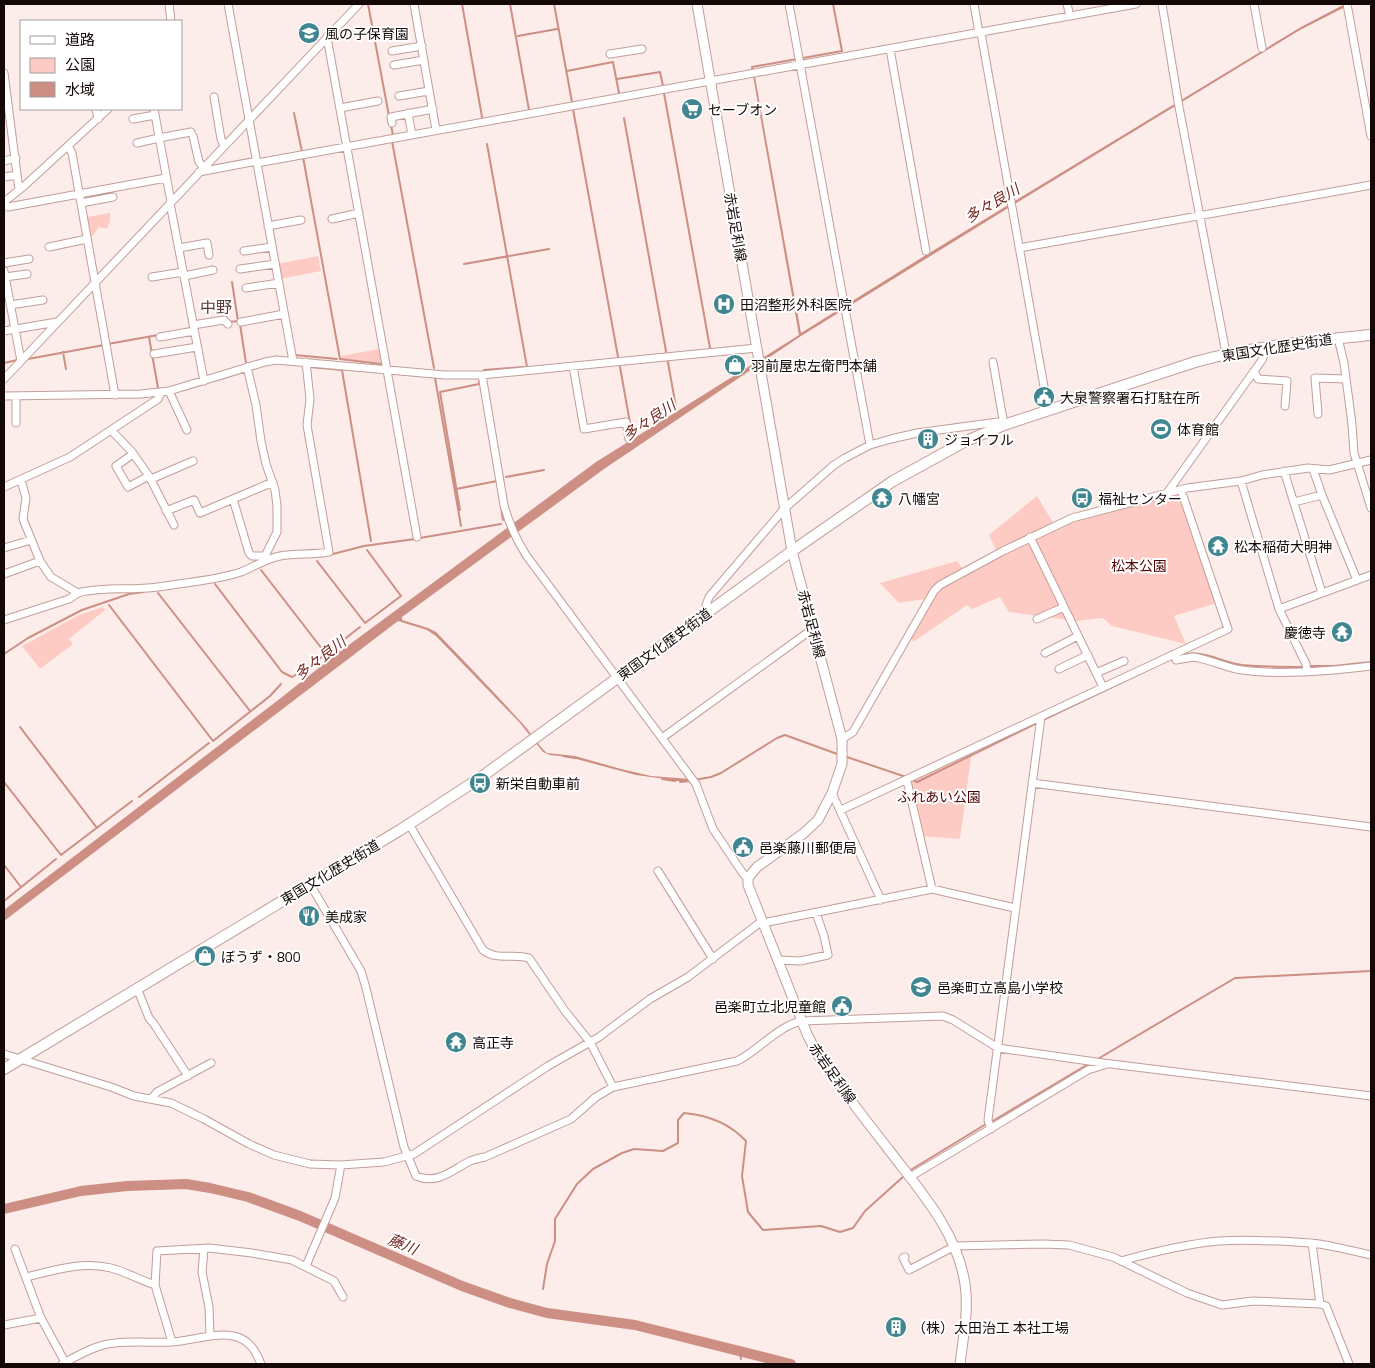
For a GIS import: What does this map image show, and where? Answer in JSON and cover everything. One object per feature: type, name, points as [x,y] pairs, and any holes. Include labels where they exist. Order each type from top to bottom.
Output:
[{"type":"highway","name":"東国文化歴史街道","points":[[4,1069],[409,824],[480,778],[792,551],[893,480],[964,442],[1004,425],[1048,409],[1226,353],[1267,346],[1371,334]]},
{"type":"main road","name":"赤岩足利線","points":[[697,4],[792,551],[814,628],[842,740],[842,764],[832,793],[818,820],[813,826],[757,867],[748,878],[751,893],[810,1042],[940,1219],[955,1246],[962,1271],[966,1297],[966,1316],[960,1364]]},
{"type":"street","points":[[169,4],[171,20]]},
{"type":"street","points":[[228,4],[293,361]]},
{"type":"street","points":[[4,379],[359,4]]},
{"type":"street","points":[[414,4],[436,130]]},
{"type":"street","points":[[789,4],[870,445]]},
{"type":"street","points":[[974,4],[1048,409]]},
{"type":"street","points":[[1068,4],[1070,16]]},
{"type":"street","points":[[201,170],[347,147],[1136,4]]},
{"type":"street","points":[[1162,4],[1226,353]]},
{"type":"street","points":[[1254,4],[1262,48]]},
{"type":"street","points":[[1347,4],[1371,136]]},
{"type":"street","points":[[327,37],[417,537]]},
{"type":"street","points":[[392,51],[422,46]]},
{"type":"street","points":[[610,54],[642,49]]},
{"type":"street","points":[[890,49],[926,251]]},
{"type":"street","points":[[394,65],[424,60]]},
{"type":"street","points":[[4,73],[8,130],[16,158],[19,190]]},
{"type":"street","points":[[398,96],[430,91]]},
{"type":"street","points":[[214,97],[221,139],[224,146]]},
{"type":"street","points":[[340,108],[378,101]]},
{"type":"street","points":[[392,123],[391,116],[433,109]]},
{"type":"street","points":[[96,110],[98,119]]},
{"type":"street","points":[[5,206],[13,202],[12,197],[19,190],[107,110]]},
{"type":"street","points":[[134,119],[154,112],[204,381]]},
{"type":"street","points":[[408,114],[412,134]]},
{"type":"street","points":[[137,143],[192,134],[201,170]]},
{"type":"street","points":[[68,146],[72,153],[115,395]]},
{"type":"street","points":[[4,161],[16,158]]},
{"type":"street","points":[[4,177],[17,175]]},
{"type":"street","points":[[5,206],[166,178]]},
{"type":"street","points":[[1019,248],[1371,185]]},
{"type":"street","points":[[81,203],[113,198]]},
{"type":"street","points":[[332,218],[359,213]]},
{"type":"street","points":[[268,226],[301,220]]},
{"type":"street","points":[[49,247],[87,239]]},
{"type":"street","points":[[179,248],[206,243],[209,255]]},
{"type":"street","points":[[244,251],[272,247]]},
{"type":"street","points":[[4,264],[29,258]]},
{"type":"street","points":[[240,269],[275,264]]},
{"type":"street","points":[[152,277],[213,270]]},
{"type":"street","points":[[21,361],[4,274],[27,274]]},
{"type":"street","points":[[246,288],[279,282]]},
{"type":"street","points":[[10,305],[43,300]]},
{"type":"street","points":[[241,322],[284,314]]},
{"type":"street","points":[[160,337],[224,320],[228,324]]},
{"type":"street","points":[[4,331],[57,322]]},
{"type":"street","points":[[1338,338],[1346,379],[1354,453],[1371,508]]},
{"type":"street","points":[[1166,494],[1262,360],[1267,346]]},
{"type":"street","points":[[154,354],[197,347]]},
{"type":"street","points":[[4,396],[161,393],[265,362],[293,361],[445,375],[482,376],[757,348]]},
{"type":"street","points":[[233,499],[249,553],[252,556],[266,558],[302,553],[317,554],[329,552],[307,425],[310,399],[306,362]]},
{"type":"street","points":[[993,362],[1004,425]]},
{"type":"street","points":[[573,366],[584,429],[626,422],[629,438]]},
{"type":"street","points":[[4,620],[69,599],[78,593],[95,590],[143,590],[208,579],[240,572],[266,558],[276,532],[277,506],[273,482],[261,441],[248,367]]},
{"type":"street","points":[[1254,371],[1258,379],[1287,381],[1285,406]]},
{"type":"street","points":[[482,376],[504,505],[517,540],[526,556],[696,784],[713,829],[744,875],[748,878]]},
{"type":"street","points":[[1318,414],[1315,378],[1346,379]]},
{"type":"street","points":[[169,391],[187,430]]},
{"type":"street","points":[[4,487],[70,457],[158,399],[161,393]]},
{"type":"street","points":[[16,396],[16,423]]},
{"type":"street","points":[[710,611],[706,605],[709,597],[784,509],[834,465],[870,445],[917,433],[998,422],[1004,425]]},
{"type":"street","points":[[111,430],[133,454],[150,478],[174,525]]},
{"type":"street","points":[[133,454],[116,466],[128,487],[193,461]]},
{"type":"street","points":[[842,740],[853,732],[934,591],[940,585],[1072,518],[1181,490],[1241,481],[1284,471],[1329,470],[1371,460]]},
{"type":"street","points":[[1313,469],[1322,496],[1357,580]]},
{"type":"street","points":[[1284,471],[1322,593]]},
{"type":"street","points":[[21,480],[26,498],[23,519],[40,562],[51,577],[78,593]]},
{"type":"street","points":[[1241,481],[1280,609],[1306,664],[1307,671]]},
{"type":"street","points":[[166,511],[194,500],[200,513],[273,482]]},
{"type":"street","points":[[841,810],[907,781],[1228,629],[1181,490]]},
{"type":"street","points":[[1294,502],[1322,496]]},
{"type":"street","points":[[1030,538],[1104,687]]},
{"type":"street","points":[[4,548],[30,540]]},
{"type":"street","points":[[4,574],[40,562]]},
{"type":"street","points":[[1280,609],[1371,575]]},
{"type":"street","points":[[1037,619],[1064,607]]},
{"type":"street","points":[[662,738],[814,628]]},
{"type":"street","points":[[1045,653],[1078,636]]},
{"type":"street","points":[[1059,669],[1088,655]]},
{"type":"street","points":[[1176,660],[1193,657],[1253,671],[1307,671],[1371,666]]},
{"type":"street","points":[[1096,673],[1124,660]]},
{"type":"street","points":[[991,1129],[988,1120],[1041,717]]},
{"type":"street","points":[[907,781],[932,890]]},
{"type":"street","points":[[1032,783],[1371,827]]},
{"type":"street","points":[[832,793],[881,900]]},
{"type":"street","points":[[409,824],[484,950],[495,956],[523,956],[529,958],[565,1011],[590,1042],[614,1088]]},
{"type":"street","points":[[658,870],[713,959]]},
{"type":"street","points":[[310,884],[361,971],[407,1157],[416,1176],[420,1178],[436,1179],[446,1176],[472,1160],[485,1157],[571,1119],[596,1097],[614,1088],[737,1061],[747,1057],[792,1023],[802,1021],[943,1016],[953,1020],[998,1048],[1105,1064],[1371,1096]]},
{"type":"street","points":[[4,1054],[147,1100],[176,1106],[274,1155],[310,1164],[341,1165],[384,1162],[407,1157],[442,1137],[548,1066],[599,1037],[650,999],[688,977],[763,922],[932,890],[1015,908]]},
{"type":"street","points":[[778,960],[800,961],[828,955],[816,913]]},
{"type":"street","points":[[137,988],[149,1018],[188,1076]]},
{"type":"street","points":[[147,1100],[210,1063]]},
{"type":"street","points":[[908,1174],[991,1129],[1088,1070],[1105,1064]]},
{"type":"street","points":[[306,1266],[335,1198],[341,1165]]},
{"type":"street","points":[[1121,1261],[1156,1251],[1219,1241],[1270,1240],[1312,1243],[1371,1255]]},
{"type":"street","points":[[1312,1243],[1320,1304]]},
{"type":"street","points":[[905,1256],[903,1258],[909,1270],[955,1246],[1043,1244],[1069,1246],[1113,1257],[1187,1293],[1222,1305],[1253,1301],[1320,1304],[1326,1306],[1349,1364]]},
{"type":"street","points":[[16,1249],[41,1318],[64,1364],[82,1354],[113,1343],[172,1342],[210,1336],[233,1336],[244,1340],[256,1348],[261,1364]]},
{"type":"street","points":[[204,1249],[202,1272],[209,1306],[210,1336]]},
{"type":"street","points":[[172,1342],[155,1284],[157,1251],[204,1249],[252,1252],[292,1260],[334,1282],[343,1297]]},
{"type":"street","points":[[27,1277],[68,1266],[100,1265],[114,1268],[155,1284]]},
{"type":"street","points":[[4,1325],[41,1318]]},
{"type":"green space","points":[[110,213],[107,229],[99,227],[91,238],[87,217]]},
{"type":"green space","points":[[318,256],[321,271],[280,279],[277,264]]},
{"type":"green space","points":[[379,349],[381,363],[342,359],[341,356]]},
{"type":"green space","name":"松本公園","points":[[1180,490],[1217,603],[1174,616],[1186,644],[1112,626],[1103,618],[1076,621],[1009,612],[1000,597],[972,609],[967,605],[913,642],[906,629],[932,598],[899,603],[880,583],[957,561],[965,572],[998,554],[989,535],[1037,496],[1054,524]]},
{"type":"green space","points":[[103,607],[105,610],[69,639],[73,644],[40,669],[22,646],[79,615]]},
{"type":"green space","name":"ふれあい公園","points":[[972,750],[960,839],[920,836],[907,781]]},
{"type":"water","points":[[1345,4],[1351,4],[1300,30],[801,336],[604,469],[402,617],[402,620],[436,632],[525,726],[547,753],[575,756],[651,776],[690,779],[691,781],[674,781],[636,775],[569,757],[550,755],[543,752],[520,723],[436,636],[427,630],[398,621],[4,921],[4,910],[334,656],[596,462],[799,335],[752,70],[755,77],[801,333],[1301,27]]},
{"type":"waterway","points":[[368,4],[389,116]]},
{"type":"waterway","points":[[462,4],[482,117]]},
{"type":"waterway","points":[[510,4],[529,110]]},
{"type":"waterway","points":[[554,4],[572,102]]},
{"type":"waterway","points":[[753,71],[752,67],[842,51],[833,4]]},
{"type":"waterway","points":[[518,36],[557,29]]},
{"type":"waterway","points":[[567,71],[613,62],[619,93]]},
{"type":"waterway","points":[[617,79],[660,72],[663,86]]},
{"type":"waterway","points":[[664,93],[710,348]]},
{"type":"waterway","points":[[573,109],[618,357]]},
{"type":"waterway","points":[[294,113],[302,152]]},
{"type":"waterway","name":"多々良川","points":[[624,118],[676,407]]},
{"type":"waterway","points":[[391,125],[393,135]]},
{"type":"waterway","points":[[392,141],[434,368]]},
{"type":"waterway","points":[[487,144],[527,367]]},
{"type":"waterway","points":[[303,157],[340,359],[381,364]]},
{"type":"waterway","points":[[464,264],[549,249]]},
{"type":"waterway","points":[[232,282],[238,321]]},
{"type":"waterway","points":[[229,322],[238,321],[240,324],[246,363]]},
{"type":"waterway","points":[[108,344],[158,335]]},
{"type":"waterway","points":[[149,337],[158,388]]},
{"type":"waterway","points":[[28,359],[104,345]]},
{"type":"waterway","points":[[63,352],[66,369]]},
{"type":"waterway","points":[[295,355],[337,359]]},
{"type":"waterway","points":[[4,363],[17,360]]},
{"type":"waterway","points":[[310,367],[342,370],[371,541]]},
{"type":"waterway","points":[[484,370],[524,367]]},
{"type":"waterway","name":"多々良川","points":[[620,367],[632,434]]},
{"type":"waterway","points":[[435,378],[461,526]]},
{"type":"waterway","points":[[459,510],[440,392],[479,384],[479,381]]},
{"type":"waterway","points":[[506,477],[544,470]]},
{"type":"waterway","points":[[456,489],[497,481]]},
{"type":"waterway","points":[[501,507],[503,520]]},
{"type":"waterway","points":[[420,538],[501,524]]},
{"type":"waterway","points":[[329,555],[364,546],[415,539]]},
{"type":"waterway","points":[[317,561],[365,623],[401,596],[367,550]]},
{"type":"waterway","name":"多々良川","points":[[261,570],[326,654]]},
{"type":"waterway","name":"多々良川","points":[[215,584],[282,672],[292,677],[309,667],[360,627]]},
{"type":"waterway","points":[[4,654],[28,638],[82,610],[129,594],[144,592]]},
{"type":"waterway","points":[[158,593],[250,711]]},
{"type":"waterway","points":[[109,605],[213,741],[270,696],[281,684]]},
{"type":"waterway","points":[[1179,656],[1187,654],[1203,655],[1242,665],[1304,667]]},
{"type":"waterway","points":[[1309,666],[1334,666],[1371,662]]},
{"type":"waterway","points":[[1043,720],[1156,666]]},
{"type":"waterway","points":[[913,780],[917,782],[1039,722]]},
{"type":"waterway","points":[[20,727],[97,828]]},
{"type":"waterway","points":[[694,780],[721,773],[777,738],[785,735],[840,755]]},
{"type":"waterway","points":[[4,737],[4,753]]},
{"type":"waterway","points":[[139,797],[209,743]]},
{"type":"waterway","points":[[563,756],[575,758]]},
{"type":"waterway","points":[[844,756],[906,777]]},
{"type":"waterway","points":[[662,779],[675,781]]},
{"type":"waterway","points":[[680,782],[690,781]]},
{"type":"waterway","points":[[4,782],[61,855],[132,801]]},
{"type":"waterway","points":[[4,901],[56,859]]},
{"type":"waterway","points":[[4,865],[21,887]]},
{"type":"waterway","points":[[1096,1060],[1235,978],[1371,971]]},
{"type":"waterway","points":[[991,1122],[1090,1063]]},
{"type":"waterway","points":[[543,1289],[547,1264],[555,1241],[555,1219],[577,1184],[593,1169],[622,1153],[634,1149],[663,1151],[678,1143],[678,1120],[684,1113],[718,1121],[746,1141],[742,1176],[748,1212],[763,1230],[821,1226],[840,1232],[853,1228],[865,1211],[904,1176]]},
{"type":"waterway","points":[[909,1171],[986,1124]]},
{"type":"waterway","name":"藤川","points":[[4,1209],[81,1191],[127,1186],[186,1184],[210,1188],[248,1197],[300,1216],[462,1286],[510,1303],[547,1313],[635,1325],[791,1364]]},
{"type":"waterway","name":"藤川","points":[[740,1352],[741,1359]]},
{"type":"place","name":"風の子保育園","points":[[309,33]]},
{"type":"place","name":"セーブオン","points":[[692,109]]},
{"type":"place","name":"田沼整形外科医院","points":[[724,304]]},
{"type":"place","name":"羽前屋忠左衛門本舗","points":[[735,365]]},
{"type":"place","name":"大泉警察署石打駐在所","points":[[1044,397]]},
{"type":"place","name":"体育館","points":[[1161,429]]},
{"type":"place","name":"ジョイフル","points":[[928,439]]},
{"type":"place","name":"八幡宮","points":[[882,498]]},
{"type":"place","name":"福祉センター","points":[[1082,498]]},
{"type":"place","name":"松本稲荷大明神","points":[[1218,546]]},
{"type":"place","name":"慶徳寺","points":[[1342,632]]},
{"type":"place","name":"新栄自動車前","points":[[480,783]]},
{"type":"place","name":"邑楽藤川郵便局","points":[[743,847]]},
{"type":"place","name":"美成家","points":[[309,916]]},
{"type":"place","name":"ぼうず・800","points":[[205,956]]},
{"type":"place","name":"邑楽町立高島小学校","points":[[921,987]]},
{"type":"place","name":"邑楽町立北児童館","points":[[842,1006]]},
{"type":"place","name":"高正寺","points":[[456,1042]]},
{"type":"place","name":"（株）太田治工 本社工場","points":[[896,1327]]},
{"type":"district","name":"中野","points":[[216,307]]}]
